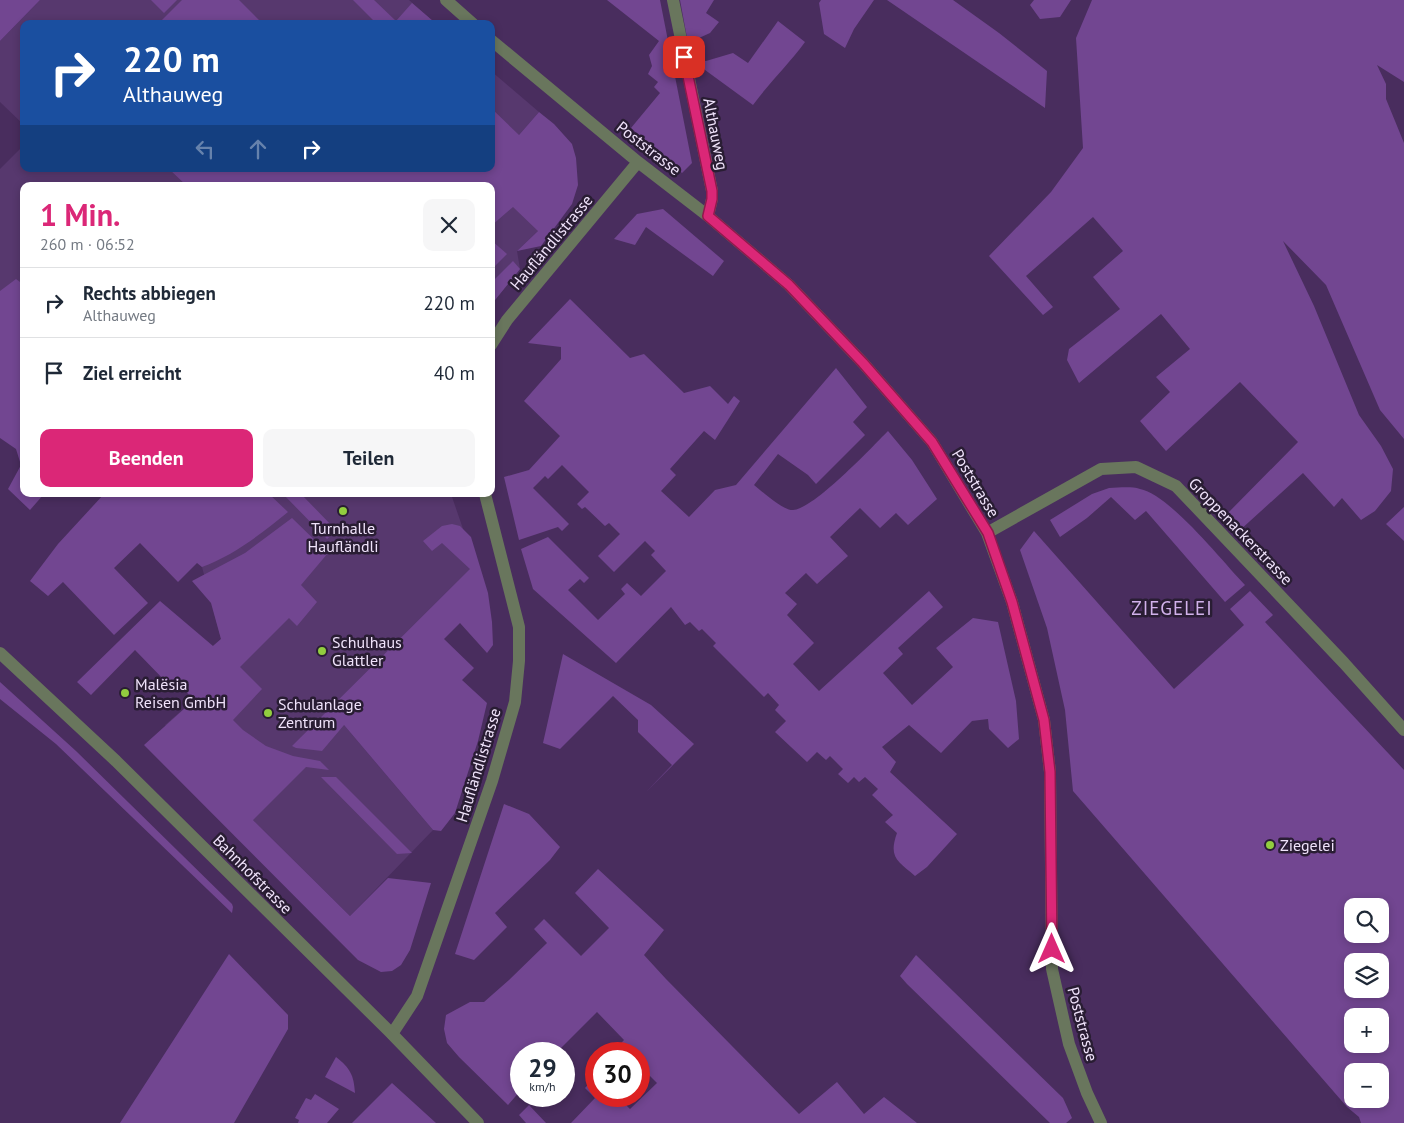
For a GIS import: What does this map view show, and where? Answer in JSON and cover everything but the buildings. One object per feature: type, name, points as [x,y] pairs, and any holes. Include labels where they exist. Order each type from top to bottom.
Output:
[{"type":"street","points":[[446,0],[468,20]]},
{"type":"street","name":"Althauweg","points":[[673,0],[712,191],[708,216]]},
{"type":"street","name":"Poststrasse","points":[[495,44],[638,162],[708,216],[789,285],[863,363],[932,442],[988,533],[1012,602],[1044,720],[1050,772],[1052,969],[1062,1019],[1074,1059],[1101,1123]]},
{"type":"street","name":"Haufländlistrasse","points":[[495,340],[507,320],[638,162]]},
{"type":"street","name":"Groppenackerstrasse","points":[[988,533],[1101,470],[1136,467],[1176,486],[1344,663],[1404,730]]},
{"type":"street","name":"Haufländlistrasse","points":[[392,1034],[417,996],[492,781],[515,702],[519,661],[519,627],[486,497]]},
{"type":"street","name":"Bahnhofstrasse","points":[[0,653],[116,761],[392,1034],[478,1123]]},
{"type":"shaded area","points":[[0,0],[40,0],[20,20],[0,41]]},
{"type":"shaded area","points":[[40,0],[409,0],[432,20],[20,20]]},
{"type":"shaded area","points":[[151,0],[177,0],[164,13]]},
{"type":"shaded area","points":[[182,0],[239,0],[259,20],[162,20]]},
{"type":"shaded area","points":[[353,0],[374,0],[395,20],[373,20]]},
{"type":"shaded area","points":[[607,0],[660,0],[692,163],[682,173],[631,128],[660,93],[654,87],[658,82],[648,74],[652,66],[649,55],[659,41]]},
{"type":"shaded area","points":[[680,0],[714,0],[706,13],[719,22],[710,33],[688,43]]},
{"type":"shaded area","points":[[821,0],[874,0],[854,29],[845,48],[824,34],[819,3]]},
{"type":"shaded area","points":[[887,0],[953,0],[1047,71],[1045,108]]},
{"type":"shaded area","points":[[1034,0],[1071,0],[1060,17],[1040,19],[1030,5]]},
{"type":"shaded area","points":[[1092,0],[1404,0],[1404,82],[1377,65],[1386,84],[1386,99],[1404,143],[1404,439],[1380,410],[1326,285],[1283,241],[1314,306],[1359,415],[1381,446],[1393,469],[1391,491],[1375,511],[1361,520],[1342,498],[1334,507],[1303,473],[1239,531],[1225,516],[1298,442],[1240,382],[1166,451],[1140,421],[1170,392],[1156,377],[1190,349],[1161,314],[1079,383],[1067,360],[1069,349],[1120,309],[1093,277],[1123,251],[1093,217],[1026,276],[1053,307],[1043,315],[989,256],[1051,192],[1083,148],[1076,38]]},
{"type":"shaded area","points":[[412,3],[432,20],[397,20]]},
{"type":"shaded area","points":[[20,20],[20,121],[0,102],[0,41]]},
{"type":"shaded area","points":[[778,21],[805,42],[753,105],[690,59],[706,61],[733,53],[748,63]]},
{"type":"shaded area","points":[[495,74],[539,112],[519,135],[538,231],[517,251],[520,269],[495,300],[495,182],[20,182],[20,370],[0,348],[0,169],[20,149],[20,172],[495,172]]},
{"type":"shaded area","points":[[495,112],[519,135],[539,112],[554,124],[572,144],[576,158],[578,185],[572,204],[541,246],[517,251],[538,231],[513,207],[495,223],[495,182],[183,182],[172,172],[495,172]]},
{"type":"shaded area","points":[[663,209],[724,261],[713,276],[646,227],[635,245],[614,239],[637,214]]},
{"type":"shaded area","points":[[495,244],[507,254],[495,266]]},
{"type":"shaded area","points":[[513,261],[520,269],[495,300],[495,279]]},
{"type":"shaded area","points":[[16,279],[20,282],[20,462],[16,449],[0,438],[0,291]]},
{"type":"shaded area","points":[[570,299],[630,358],[644,354],[684,393],[710,386],[728,404],[734,396],[740,401],[715,440],[704,431],[670,469],[676,475],[661,491],[689,517],[715,490],[736,485],[836,368],[867,407],[853,422],[865,435],[816,484],[808,475],[778,454],[754,485],[784,508],[793,510],[802,507],[828,489],[888,431],[912,460],[937,499],[908,525],[896,513],[880,528],[860,508],[830,537],[848,556],[817,584],[806,573],[785,593],[797,604],[787,615],[814,643],[793,664],[819,691],[929,591],[943,607],[898,648],[903,654],[883,673],[912,705],[953,667],[936,648],[973,618],[998,622],[1016,701],[1019,739],[1008,748],[989,729],[988,719],[972,721],[941,753],[909,725],[882,747],[896,762],[890,772],[957,834],[927,867],[915,876],[899,862],[894,854],[894,841],[897,833],[885,822],[893,815],[872,795],[878,789],[865,777],[859,782],[854,777],[848,783],[838,774],[843,769],[830,756],[826,760],[817,752],[807,762],[775,732],[786,721],[775,710],[779,705],[768,693],[764,697],[713,646],[716,643],[702,629],[699,631],[690,622],[685,625],[671,607],[616,663],[533,589],[521,549],[548,537],[589,578],[584,583],[580,579],[568,590],[598,620],[625,594],[621,589],[627,583],[641,596],[666,571],[651,555],[655,551],[645,541],[614,572],[598,556],[620,534],[609,523],[605,526],[585,507],[582,509],[577,504],[589,492],[562,465],[548,479],[545,476],[533,488],[569,524],[562,531],[558,527],[519,540],[504,477],[529,470],[560,436],[524,401],[561,359],[561,347],[528,343]]},
{"type":"shaded area","points":[[20,467],[20,497],[41,497],[30,510],[8,489]]},
{"type":"shaded area","points":[[1128,487],[1140,489],[1166,503],[1195,530],[1245,585],[1225,602],[1146,511],[1135,520],[1111,497],[1087,518],[1060,537],[1050,520],[1092,494],[1109,488]]},
{"type":"shaded area","points":[[101,497],[272,497],[288,512],[236,550],[202,567],[197,563],[178,582],[140,543],[114,568],[148,603],[114,635],[63,582],[48,596],[30,581],[58,544]]},
{"type":"shaded area","name":"Schulanlage Zentrum","points":[[135,497],[452,497],[480,578],[344,725],[433,830],[350,916],[253,820],[165,725],[194,700],[174,679],[221,639],[202,567]]},
{"type":"shaded area","points":[[286,497],[304,497],[337,531],[327,539]]},
{"type":"shaded area","points":[[1404,507],[1404,541],[1386,524]]},
{"type":"shaded area","points":[[292,518],[328,553],[301,585],[317,602],[297,626],[289,618],[240,667],[262,689],[233,720],[243,730],[266,746],[293,756],[320,761],[329,770],[306,767],[253,820],[350,916],[388,878],[431,883],[410,950],[401,965],[392,971],[381,972],[358,960],[144,745],[194,700],[174,679],[168,684],[135,650],[91,695],[77,682],[160,601],[213,646],[221,639],[211,603],[192,581],[245,553]]},
{"type":"shaded area","points":[[452,524],[460,526],[471,537],[488,593],[493,645],[487,653],[460,623],[444,639],[474,668],[462,680],[487,703],[478,741],[455,813],[441,831],[433,830],[344,725],[322,751],[292,746],[470,569],[442,543],[432,551],[423,541],[442,526]]},
{"type":"shaded area","name":"Ziegelei","points":[[1034,531],[1174,689],[1244,625],[1230,609],[1250,591],[1273,615],[1265,622],[1404,770],[1404,1123],[1361,1123],[1359,1117],[1348,1108],[1389,1108],[1389,1063],[1344,1063],[1344,1104],[1073,791],[1065,710],[1047,628],[1020,550]]},
{"type":"shaded area","points":[[563,654],[651,705],[694,744],[646,792],[672,765],[638,732],[638,720],[613,696],[560,749],[543,743]]},
{"type":"shaded area","points":[[0,682],[76,751],[232,904],[232,913],[56,744],[0,699]]},
{"type":"shaded area","points":[[321,777],[336,777],[412,853],[397,854]]},
{"type":"shaded area","points":[[504,804],[529,814],[560,847],[550,860],[495,913],[507,927],[474,960],[455,954]]},
{"type":"shaded area","points":[[598,869],[664,930],[644,955],[799,1114],[837,1082],[864,1114],[884,1097],[917,1123],[571,1123],[586,1107],[628,1107],[630,1109],[632,1107],[650,1107],[650,1090],[657,1083],[650,1076],[650,1042],[622,1042],[624,1040],[597,1012],[567,1042],[510,1042],[510,1103],[508,1105],[447,1043],[444,1029],[446,1015],[470,1002],[484,1002],[547,943],[534,929],[544,919],[581,956],[609,928],[575,893]]},
{"type":"shaded area","points":[[229,954],[288,1015],[288,1029],[234,1123],[120,1123]]},
{"type":"shaded area","points":[[916,955],[1063,1098],[1072,1118],[1066,1123],[1050,1123],[907,984],[900,976]]},
{"type":"shaded area","points":[[336,1057],[350,1072],[354,1081],[355,1093],[325,1077]]},
{"type":"shaded area","points":[[392,1083],[436,1123],[352,1123]]},
{"type":"shaded area","points":[[315,1094],[339,1109],[327,1123],[298,1123],[299,1120],[295,1118],[306,1098],[311,1100]]},
{"type":"shaded area","points":[[527,1107],[531,1107],[546,1123],[526,1123],[519,1115]]},
{"type":"place","name":"Turnhalle Haufländli","points":[[343,511]]},
{"type":"place","name":"Schulhaus Glattler","points":[[322,651]]},
{"type":"place","name":"Malësia Reisen GmbH","points":[[125,693]]},
{"type":"place","name":"Schulanlage Zentrum","points":[[268,713]]},
{"type":"place","name":"Ziegelei","points":[[1270,845]]},
{"type":"district","name":"ZIEGELEI","points":[[1172,608]]},
{"type":"route","points":[[684,57],[712,191],[708,216],[789,285],[863,363],[932,442],[988,533],[1012,602],[1044,720],[1050,772],[1052,949]]}]
